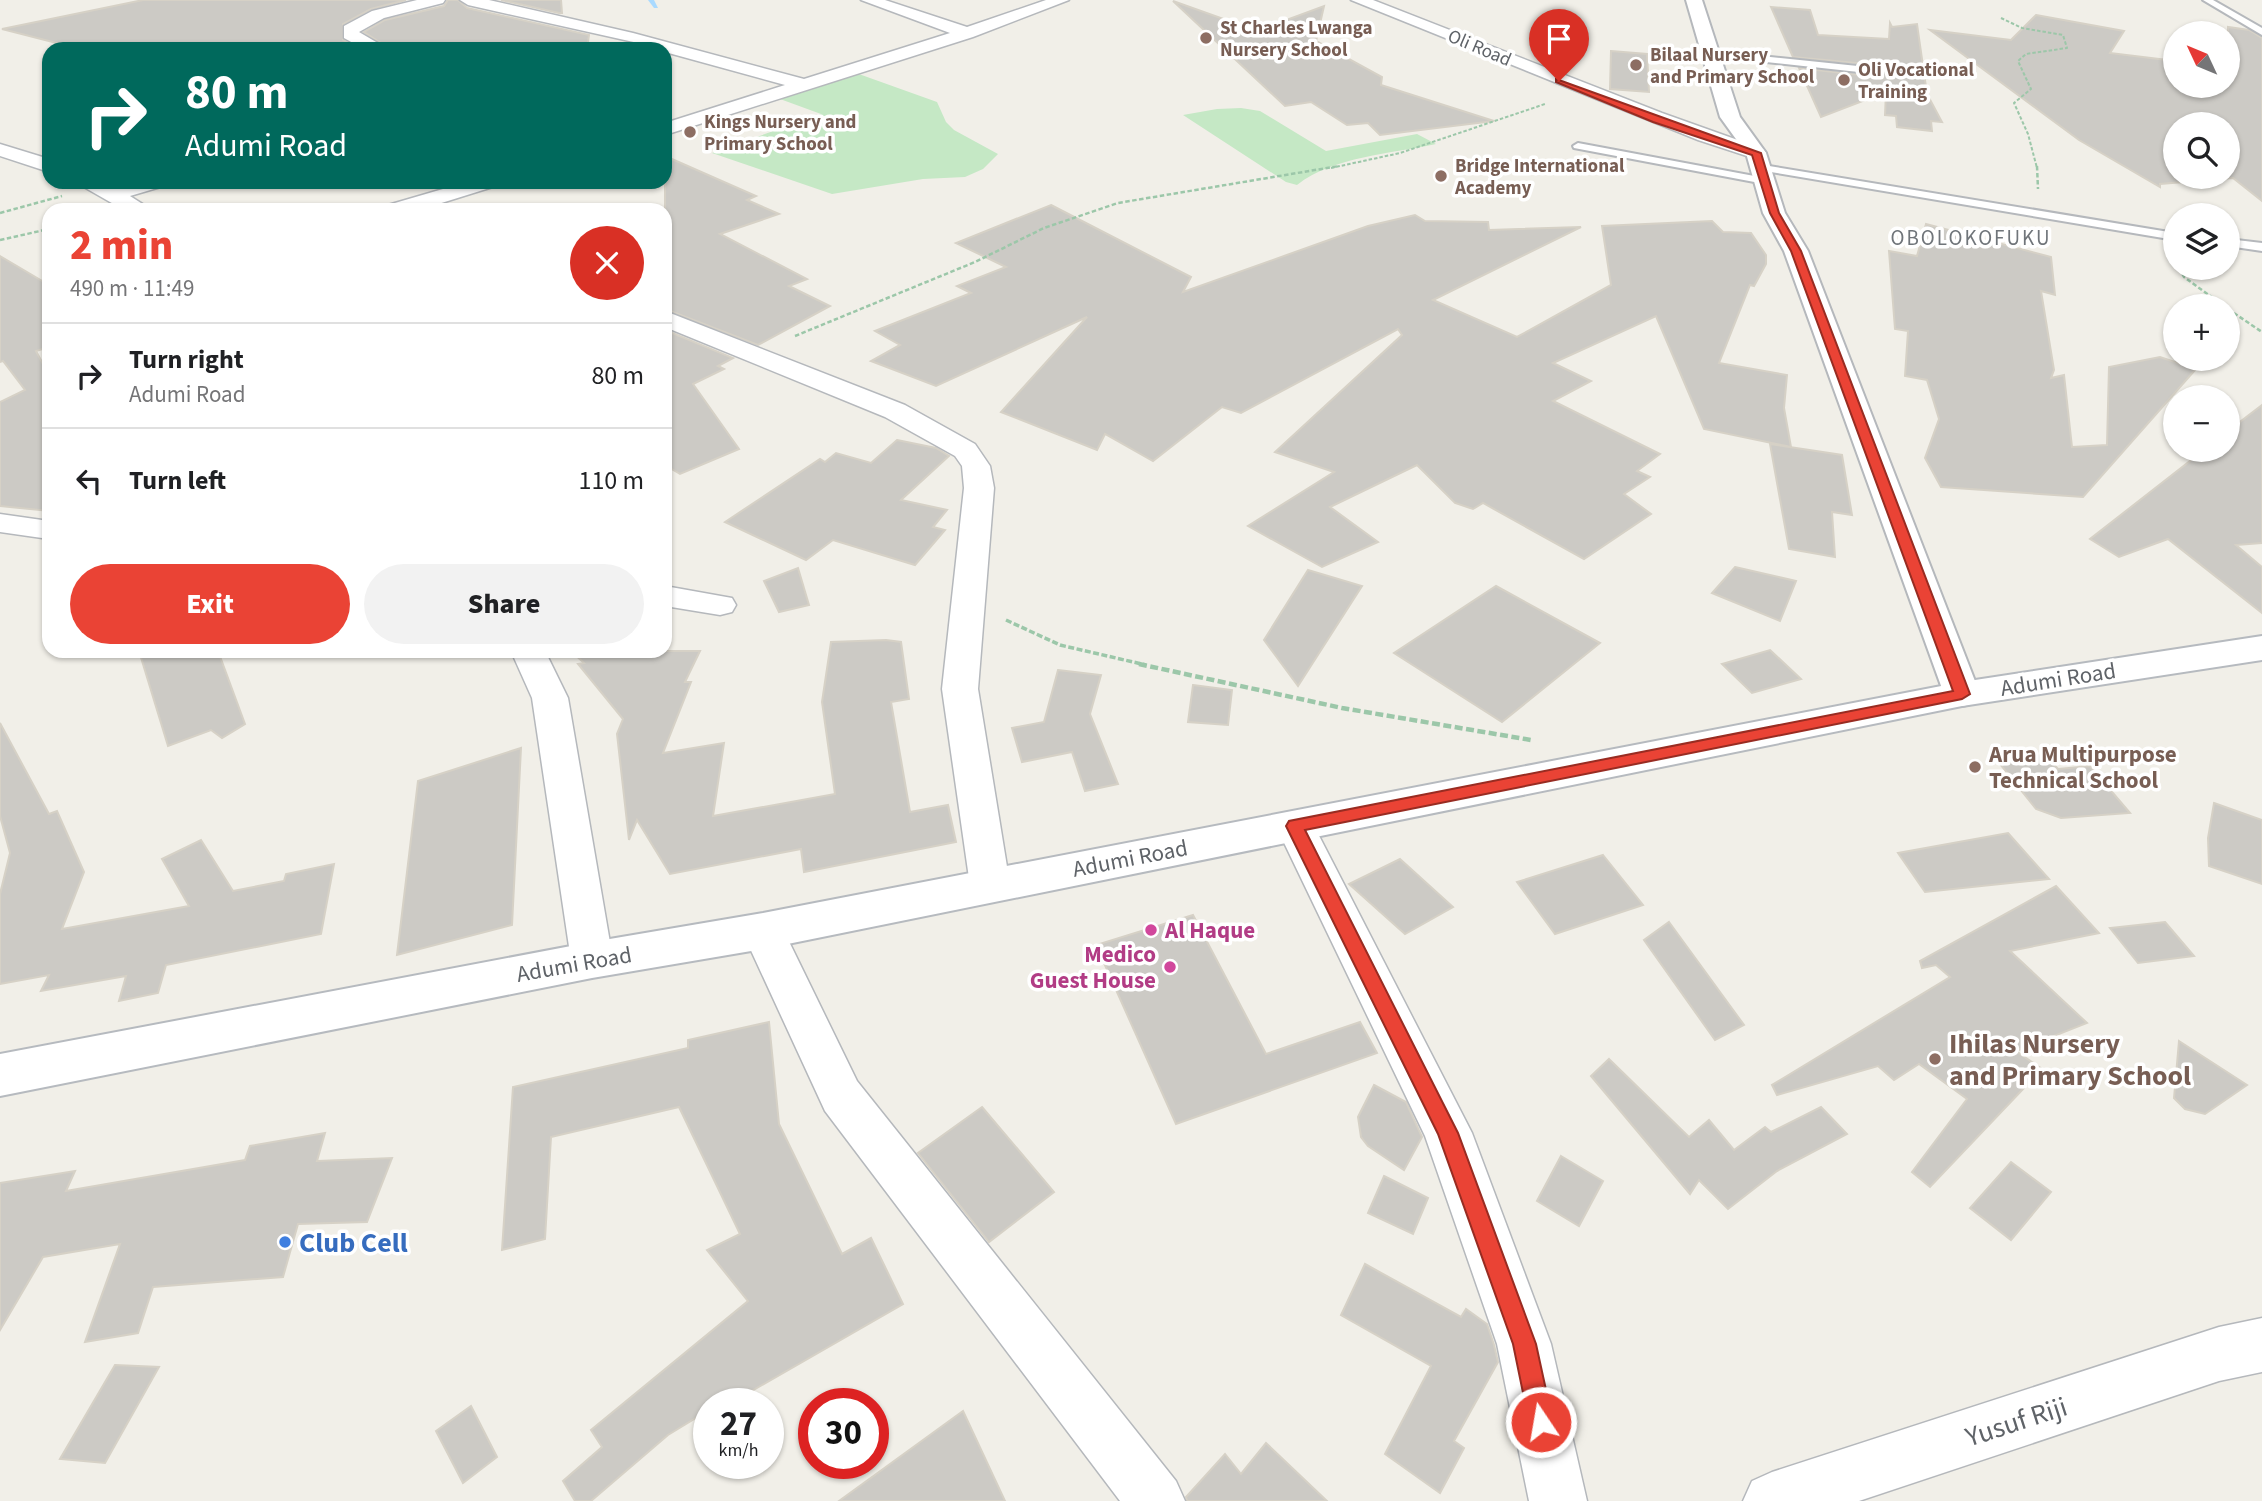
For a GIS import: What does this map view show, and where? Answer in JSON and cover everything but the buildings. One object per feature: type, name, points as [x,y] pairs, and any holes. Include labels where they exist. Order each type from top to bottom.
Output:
[{"type":"street","points":[[362,42],[352,38],[350,30],[377,14],[437,0]]},
{"type":"street","points":[[468,0],[648,42]]},
{"type":"street","points":[[869,0],[967,33]]},
{"type":"street","points":[[672,127],[967,33],[1061,0]]},
{"type":"street","name":"Oli Road","points":[[1359,0],[1461,38],[1656,120],[1761,168]]},
{"type":"street","points":[[1694,0],[1713,54],[1730,117],[1761,168],[1774,213],[1796,251],[1962,694]]},
{"type":"street","points":[[672,49],[806,85]]},
{"type":"street","points":[[0,150],[42,163]]},
{"type":"street","points":[[99,189],[127,203]]},
{"type":"street","points":[[419,203],[466,189]]},
{"type":"street","points":[[672,321],[895,411],[965,450],[976,466],[979,488],[960,689],[990,885]]},
{"type":"street","points":[[0,523],[42,529]]},
{"type":"street","points":[[672,597],[720,605]]},
{"type":"street","name":"Adumi Road","points":[[0,1075],[592,960],[763,931],[1962,694],[2262,648]]},
{"type":"street","points":[[531,658],[550,698],[592,960]]},
{"type":"street","points":[[1295,826],[1448,1133],[1524,1344],[1558,1501]]},
{"type":"street","points":[[763,931],[841,1096],[1156,1501]]},
{"type":"street","name":"Yusuf Riji","points":[[1772,1501],[2219,1354],[2262,1345]]},
{"type":"lane","points":[[2207,0],[2262,32]]},
{"type":"lane","points":[[1713,54],[1877,71]]},
{"type":"lane","points":[[1578,146],[1761,168],[2163,235]]},
{"type":"lane","points":[[2240,244],[2262,247]]},
{"type":"path","points":[[2001,18],[2022,28],[2063,35],[2067,48],[2025,54],[2018,61],[2031,89],[2014,103],[2031,134],[2039,173],[2037,214]]},
{"type":"path","points":[[752,354],[975,261],[1044,228],[1118,203],[1232,182],[1317,172],[1400,153],[1583,91]]},
{"type":"path","points":[[0,213],[93,189]]},
{"type":"path","points":[[0,240],[42,231]]},
{"type":"path","points":[[2188,280],[2208,294]]},
{"type":"path","points":[[2240,317],[2262,332]]},
{"type":"path","points":[[967,602],[1060,645],[1342,708],[1544,742]]},
{"type":"green space","points":[[856,73],[937,102],[946,122],[954,130],[998,154],[983,169],[965,177],[923,179],[832,194],[712,153],[821,114],[780,99]]},
{"type":"green space","points":[[1241,108],[1260,111],[1326,151],[1417,134],[1436,144],[1345,162],[1312,175],[1297,185],[1286,182],[1183,115]]},
{"type":"waterway","points":[[651,0],[656,7]]},
{"type":"place","name":"St Charles Lwanga Nursery School","points":[[1206,38]]},
{"type":"place","name":"Bilaal Nursery and Primary School","points":[[1636,65]]},
{"type":"place","name":"Oli Vocational Training","points":[[1844,80]]},
{"type":"place","name":"Kings Nursery and Primary School","points":[[690,132]]},
{"type":"place","name":"Bridge International Academy","points":[[1441,176]]},
{"type":"place","name":"Arua Multipurpose Technical School","points":[[1975,767]]},
{"type":"place","name":"Al Haque","points":[[1151,930]]},
{"type":"place","name":"Medico Guest House","points":[[1170,967]]},
{"type":"place","name":"Ihilas Nursery and Primary School","points":[[1935,1059]]},
{"type":"place","name":"Club Cell","points":[[285,1242]]},
{"type":"district","name":"OBOLOKOFUKU","points":[[1971,238]]},
{"type":"route","points":[[1541,1422],[1524,1344],[1448,1133],[1295,826],[1962,694],[1796,251],[1774,213],[1763,169],[1756,153],[1656,120],[1559,81]]}]
